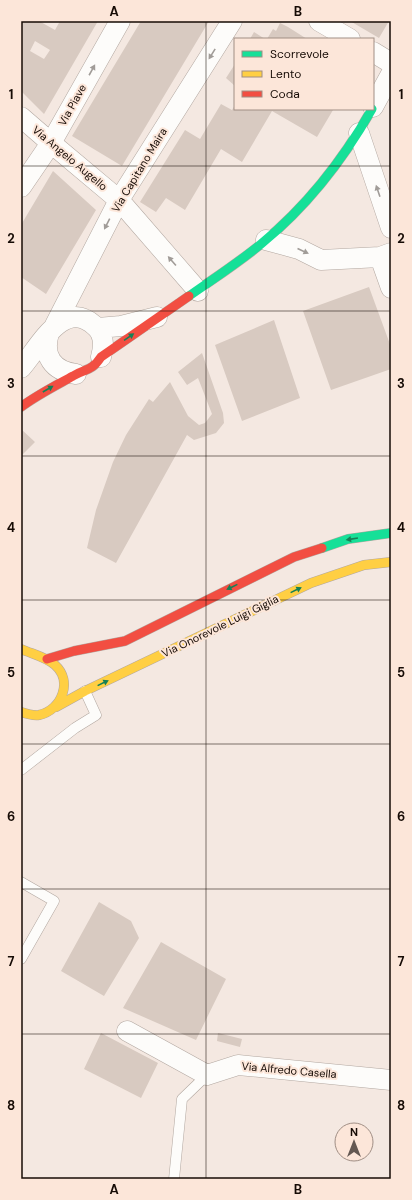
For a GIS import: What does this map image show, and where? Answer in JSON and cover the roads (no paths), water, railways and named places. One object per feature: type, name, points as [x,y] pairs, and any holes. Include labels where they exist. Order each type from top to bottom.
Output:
[{"type":"main road","points":[[21,407],[32,399],[76,374],[95,366],[101,357],[198,291],[266,240],[299,209],[321,182],[359,133],[371,110]]},
{"type":"main road","points":[[21,660],[29,657],[43,658],[125,641],[294,557],[348,539],[391,533]]},
{"type":"main road","name":"Via Onorevole Luigi Giglia","points":[[27,721],[48,712],[85,691],[311,583],[364,565],[391,562]]},
{"type":"main road","points":[[54,648],[74,651]]},
{"type":"main road","points":[[21,649],[43,658],[55,665],[61,672],[64,681],[64,690],[56,707]]},
{"type":"main road","points":[[21,712],[30,715],[39,715]]},
{"type":"street","name":"Via Piave","points":[[21,187],[51,143],[120,21]]},
{"type":"street","name":"Via Capitano Maira","points":[[52,329],[119,200],[232,21]]},
{"type":"street","points":[[319,21],[348,38]]},
{"type":"street","points":[[374,53],[391,63]]},
{"type":"street","points":[[374,104],[391,74]]},
{"type":"street","name":"Via Angelo Augello","points":[[21,117],[119,200],[198,291]]},
{"type":"street","points":[[359,133],[391,228]]},
{"type":"street","points":[[266,240],[299,249],[321,260],[386,255],[391,288]]},
{"type":"street","points":[[21,368],[52,329],[62,320],[71,317],[80,317],[90,321],[98,328],[102,337],[103,347],[101,357]]},
{"type":"street","points":[[98,328],[121,326],[158,317]]},
{"type":"street","points":[[52,329],[47,342],[47,351],[50,360],[57,367],[66,372],[76,374]]},
{"type":"street","points":[[127,1030],[207,1074]]},
{"type":"street","name":"Via Alfredo Casella","points":[[207,1074],[238,1065],[391,1080]]},
{"type":"lane","points":[[21,770],[75,728],[96,715],[85,691]]},
{"type":"lane","points":[[21,882],[54,901],[21,959]]},
{"type":"lane","points":[[174,1179],[182,1099],[207,1074]]}]
